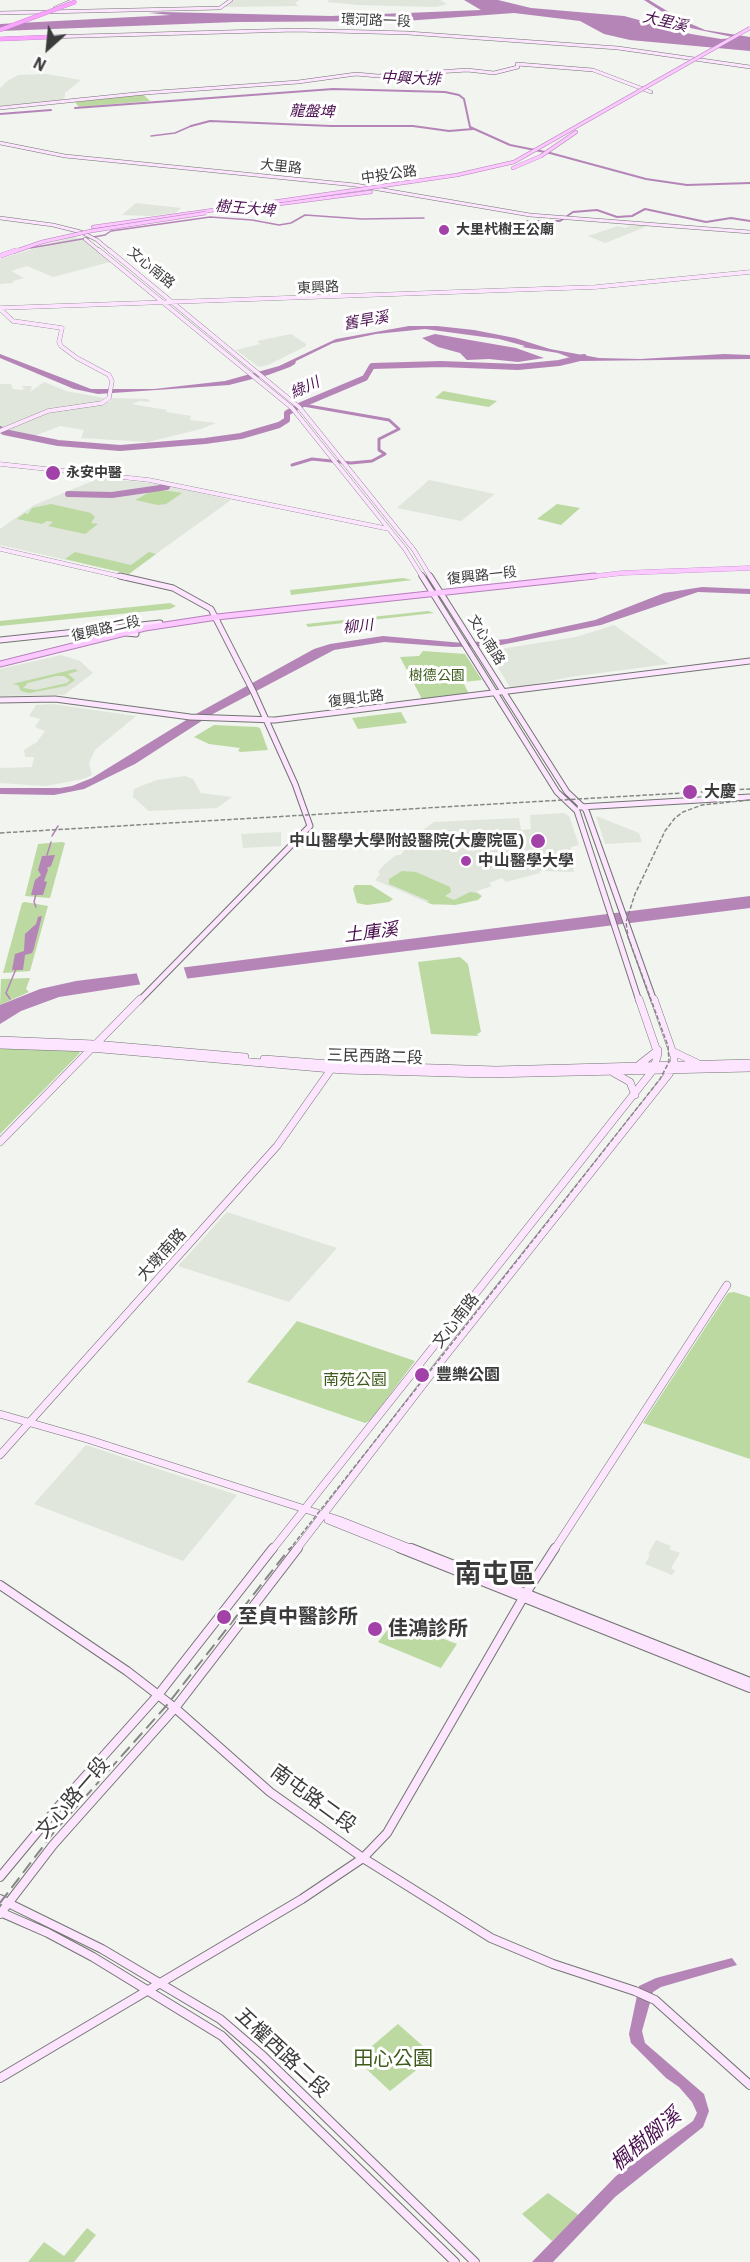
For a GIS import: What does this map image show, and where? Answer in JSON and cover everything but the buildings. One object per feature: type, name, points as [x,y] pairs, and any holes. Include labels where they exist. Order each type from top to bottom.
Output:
[{"type":"highway","points":[[0,29],[77,0]]},
{"type":"highway","points":[[0,39],[50,36]]},
{"type":"main road","name":"中投公路","points":[[231,210],[502,166],[528,155],[750,29]]},
{"type":"main road","name":"中投公路","points":[[0,255],[42,242],[91,231],[236,207],[499,169],[526,160],[750,29]]},
{"type":"main road","points":[[533,150],[606,111]]},
{"type":"main road","points":[[513,168],[547,152],[576,132]]},
{"type":"main road","points":[[236,207],[350,189]]},
{"type":"main road","points":[[248,208],[370,192]]},
{"type":"main road","points":[[93,227],[222,210]]},
{"type":"main road","points":[[102,230],[222,210]]},
{"type":"main road","name":"復興路一段","points":[[217,618],[632,575],[750,569]]},
{"type":"main road","name":"復興路二段","points":[[114,639],[124,633],[217,618]]},
{"type":"main road","name":"復興路二段","points":[[0,665],[217,618]]},
{"type":"street","points":[[49,13],[77,0]]},
{"type":"street","points":[[43,13],[77,0]]},
{"type":"street","points":[[0,14],[220,8],[231,0]]},
{"type":"street","name":"環河路一段","points":[[0,39],[264,29],[368,30],[591,45],[694,56],[750,67]]},
{"type":"street","name":"環河路一段","points":[[50,36],[295,30],[408,33],[618,48],[750,67]]},
{"type":"street","points":[[0,108],[145,93],[278,84],[356,74],[378,76],[467,70],[494,73],[518,67],[517,64],[593,70],[651,93]]},
{"type":"street","name":"大里路","points":[[0,144],[74,157],[356,185],[530,215],[750,232]]},
{"type":"street","name":"文心南路","points":[[0,219],[43,223],[84,233],[97,240],[297,406],[339,455],[414,550],[579,809],[619,905],[673,1051]]},
{"type":"street","name":"文心南路","points":[[0,219],[40,225],[91,241],[292,408],[390,530],[405,549],[557,792],[579,809],[607,906],[658,1050],[654,1068],[635,1095],[507,1252],[158,1695]]},
{"type":"street","name":"東興路","points":[[0,309],[596,287],[750,272]]},
{"type":"street","points":[[0,309],[13,321],[62,328],[59,342],[61,346],[77,358],[109,375],[112,383],[109,397],[102,404],[48,411],[2,430]]},
{"type":"street","points":[[0,464],[149,480],[337,517],[398,532]]},
{"type":"street","points":[[0,549],[173,588],[211,609],[254,693],[310,826],[0,1142]]},
{"type":"street","points":[[0,642],[194,620]]},
{"type":"street","points":[[107,630],[136,634]]},
{"type":"street","points":[[107,630],[114,639]]},
{"type":"street","name":"復興北路","points":[[0,701],[58,702],[188,718],[266,722],[750,663]]},
{"type":"street","points":[[579,809],[750,799]]},
{"type":"street","name":"三民西路二段","points":[[0,1040],[332,1067],[497,1074],[654,1068],[750,1068]]},
{"type":"street","name":"三民西路二段","points":[[0,1045],[92,1046]]},
{"type":"street","points":[[636,1066],[646,1061],[658,1050]]},
{"type":"street","points":[[673,1051],[687,1060],[703,1064]]},
{"type":"street","points":[[673,1051],[673,1068]]},
{"type":"street","name":"三民西路二段","points":[[673,1068],[703,1064],[750,1063]]},
{"type":"street","name":"三民西路二段","points":[[332,1067],[496,1070],[636,1066],[654,1068]]},
{"type":"street","name":"大墩南路","points":[[0,1455],[277,1146],[332,1067]]},
{"type":"street","name":"文心南路","points":[[175,1708],[322,1516],[673,1068]]},
{"type":"street","points":[[610,1071],[630,1082],[635,1095]]},
{"type":"street","points":[[0,2078],[302,1899],[363,1858],[387,1833],[525,1595],[727,1285]]},
{"type":"street","points":[[0,1413],[322,1516],[335,1524],[750,1682]]},
{"type":"street","name":"南屯路二段","points":[[0,1585],[128,1671],[175,1708],[270,1792],[363,1858],[491,1938],[553,1964],[635,1991],[652,1999],[671,2012],[750,2085]]},
{"type":"street","points":[[525,1595],[750,1688]]},
{"type":"street","name":"文心路一段","points":[[0,1877],[58,1807],[158,1695]]},
{"type":"street","name":"文心路一段","points":[[0,1913],[4,1900],[175,1708]]},
{"type":"street","name":"五權西路二段","points":[[4,1900],[102,1949],[220,2019],[240,2035],[475,2262]]},
{"type":"street","name":"五權西路二段","points":[[0,1913],[48,1933],[207,2025],[238,2050],[455,2262]]},
{"type":"shaded area","points":[[234,0],[300,0],[295,3],[299,6],[223,7]]},
{"type":"shaded area","points":[[329,0],[440,0],[447,4],[436,7],[358,5],[327,2]]},
{"type":"shaded area","points":[[464,0],[498,0],[531,8],[624,16],[691,34],[721,39],[737,38],[686,27],[644,0],[649,0],[682,20],[705,30],[750,37],[750,51],[630,40],[604,34],[580,21],[514,13],[405,21],[236,22],[0,31],[0,24],[171,15],[149,13],[163,12],[331,16],[481,10]]},
{"type":"shaded area","points":[[47,74],[81,80],[65,93],[65,97],[59,102],[0,107],[0,88],[6,82],[18,75]]},
{"type":"shaded area","points":[[136,203],[181,208],[175,213],[150,216],[122,215]]},
{"type":"shaded area","points":[[634,224],[648,226],[605,243],[588,236],[618,226],[625,228]]},
{"type":"shaded area","points":[[72,237],[84,239],[110,262],[53,277],[27,266],[11,271],[24,278],[13,281],[13,283],[0,284],[0,259]]},
{"type":"shaded area","name":"舊旱溪","points":[[409,326],[474,330],[515,338],[550,349],[599,358],[640,359],[724,354],[750,355],[750,359],[579,361],[558,353],[522,347],[525,346],[499,339],[425,329],[376,334],[333,343],[296,361],[290,367],[229,385],[98,394],[74,389],[0,358],[0,354],[91,389],[154,389],[225,381],[279,366],[336,339]]},
{"type":"shaded area","points":[[291,334],[306,346],[268,365],[259,367],[236,350],[260,344],[257,341]]},
{"type":"shaded area","points":[[435,334],[516,348],[544,358],[518,362],[489,359],[467,360],[460,353],[438,347],[422,338]]},
{"type":"shaded area","points":[[44,382],[66,391],[104,398],[103,401],[110,402],[112,398],[148,399],[150,402],[140,401],[131,404],[191,416],[190,420],[216,423],[148,442],[81,438],[84,430],[60,426],[32,437],[0,430],[0,384],[11,384],[13,389],[22,390],[24,388],[21,386],[32,386],[30,392]]},
{"type":"shaded area","points":[[100,478],[159,484],[231,500],[128,574],[0,545],[0,529],[34,505]]},
{"type":"shaded area","points":[[429,480],[495,494],[461,521],[397,508]]},
{"type":"shaded area","points":[[702,587],[750,589],[750,594],[698,592],[601,625],[496,646],[453,647],[384,642],[334,650],[211,715],[135,764],[84,789],[54,795],[0,794],[0,788],[60,788],[92,778],[196,714],[314,649],[330,644],[383,636],[463,643],[507,639],[595,620],[664,593]]},
{"type":"shaded area","points":[[614,625],[669,664],[570,677],[511,689],[488,651],[576,637]]},
{"type":"shaded area","points":[[61,655],[80,661],[93,673],[64,695],[0,696],[0,669]]},
{"type":"shaded area","points":[[52,704],[136,716],[95,750],[89,763],[92,775],[46,786],[0,783],[0,768],[32,767],[34,757],[25,757],[24,750],[37,742],[45,731],[35,727],[40,719],[29,716],[36,705]]},
{"type":"shaded area","points":[[185,776],[193,779],[201,793],[232,797],[217,808],[149,811],[133,797],[134,789],[141,786],[157,780]]},
{"type":"shaded area","name":"中山醫學大學","points":[[564,813],[569,816],[579,845],[571,847],[569,855],[574,872],[540,871],[540,873],[506,882],[502,878],[489,883],[492,886],[477,891],[480,895],[433,905],[375,880],[385,864],[396,855],[401,855],[412,838],[434,822],[519,818],[521,830],[531,829],[530,815]]},
{"type":"shaded area","points":[[596,816],[639,833],[642,842],[605,844]]},
{"type":"shaded area","points":[[281,832],[281,846],[243,848],[241,834]]},
{"type":"shaded area","points":[[55,855],[51,866],[47,868],[44,881],[47,882],[43,895],[31,895],[35,880],[41,875],[38,870],[42,856]]},
{"type":"shaded area","points":[[750,896],[750,908],[136,985],[59,997],[21,1011],[0,1024],[0,1005],[40,989],[76,981]]},
{"type":"shaded area","points":[[42,916],[32,953],[25,955],[23,970],[12,970],[15,954],[24,951],[25,934],[36,924],[38,917]]},
{"type":"shaded area","points":[[227,1212],[337,1248],[289,1302],[178,1266]]},
{"type":"shaded area","points":[[86,1445],[237,1495],[183,1561],[34,1504]]},
{"type":"shaded area","points":[[656,1540],[671,1546],[669,1549],[680,1553],[671,1568],[675,1571],[672,1575],[645,1564]]},
{"type":"shaded area","points":[[732,1958],[737,1965],[661,1987],[653,1992],[642,2031],[645,2043],[704,2094],[709,2111],[703,2127],[615,2197],[553,2262],[532,2262],[616,2176],[693,2121],[697,2113],[692,2102],[679,2087],[666,2078],[631,2043],[629,2034],[639,1986],[656,1978]]},
{"type":"green space","points":[[144,95],[150,101],[79,107],[75,102]]},
{"type":"green space","points":[[443,391],[497,401],[489,407],[435,398]]},
{"type":"green space","points":[[152,491],[182,493],[166,504],[158,505],[135,500]]},
{"type":"green space","points":[[51,504],[91,513],[95,517],[91,523],[98,524],[85,534],[48,526],[53,522],[47,521],[42,524],[17,519],[25,513],[28,514],[32,508]]},
{"type":"green space","points":[[557,504],[580,508],[561,525],[537,519]]},
{"type":"green space","points":[[75,552],[131,565],[149,552],[156,554],[129,574],[65,559]]},
{"type":"green space","points":[[403,578],[412,580],[291,595],[290,590]]},
{"type":"green space","points":[[170,603],[176,606],[170,609],[0,626],[0,621]]},
{"type":"green space","points":[[428,611],[434,613],[308,627],[306,624]]},
{"type":"green space","name":"樹德公園","points":[[423,651],[465,654],[482,680],[463,682],[470,696],[423,701],[400,657],[419,656]]},
{"type":"green space","points":[[75,669],[78,671],[68,674],[75,680],[66,686],[29,693],[21,691],[18,685],[12,684]],"holes":[[[64,676],[70,680],[67,683],[36,690],[23,688],[28,683]]]},
{"type":"green space","points":[[401,712],[407,723],[358,729],[352,718]]},
{"type":"green space","points":[[214,725],[260,728],[268,750],[241,752],[238,751],[240,748],[209,744],[194,737]]},
{"type":"green space","points":[[65,843],[50,898],[25,896],[38,844]]},
{"type":"green space","points":[[402,871],[416,872],[450,887],[451,892],[445,896],[454,900],[470,892],[482,896],[478,900],[455,905],[431,904],[427,902],[429,901],[389,884],[389,879]]},
{"type":"green space","points":[[355,885],[371,885],[393,899],[389,902],[367,905],[357,903],[353,889]]},
{"type":"green space","points":[[22,903],[48,906],[30,971],[3,973]]},
{"type":"green space","points":[[460,957],[468,964],[481,1032],[477,1034],[478,1036],[431,1034],[418,962]]},
{"type":"green space","points":[[30,978],[26,989],[29,992],[0,1005],[1,979]]},
{"type":"green space","points":[[0,1048],[77,1050],[80,1053],[0,1134]]},
{"type":"green space","points":[[734,1292],[750,1297],[750,1459],[643,1423],[728,1293]]},
{"type":"green space","name":"南苑公園","points":[[297,1321],[415,1361],[371,1420],[365,1423],[247,1382]]},
{"type":"green space","points":[[395,1620],[457,1644],[441,1668],[378,1642]]},
{"type":"green space","name":"田心公園","points":[[398,2024],[434,2056],[390,2091],[360,2063],[359,2057]]},
{"type":"green space","points":[[548,2193],[580,2216],[552,2241],[522,2214]]},
{"type":"green space","points":[[87,2228],[96,2235],[74,2262],[28,2262],[44,2242],[64,2256]]},
{"type":"pier","points":[[183,965],[188,981],[141,987],[136,971]]},
{"type":"waterway","name":"中興大排","points":[[75,108],[333,89],[445,92],[459,95],[464,99],[470,127],[510,145],[550,153],[646,179],[687,185],[750,183]]},
{"type":"waterway","name":"中興大排","points":[[0,114],[51,110]]},
{"type":"waterway","name":"龍盤埤","points":[[191,126],[210,121],[331,126],[413,126],[449,131],[473,129]]},
{"type":"waterway","name":"龍盤埤","points":[[151,136],[175,133],[191,126]]},
{"type":"waterway","name":"樹王大埤","points":[[486,231],[493,227],[491,224],[493,221],[560,221],[573,212],[597,210],[617,217],[632,216],[645,209],[706,222],[731,218],[750,221]]},
{"type":"waterway","name":"樹王大埤","points":[[30,248],[105,235],[111,231],[210,217],[252,220],[279,225],[291,223],[305,215],[362,219],[424,218]]},
{"type":"waterway","name":"綠川","points":[[0,429],[4,432],[58,443],[120,448],[205,441],[241,436],[279,425],[287,420],[287,413],[301,405],[365,378],[372,366],[441,364],[518,367],[559,363],[584,357]]},
{"type":"waterway","points":[[292,465],[312,459],[351,463],[372,461],[385,454],[379,450],[379,439],[399,429],[389,420],[303,405]]},
{"type":"waterway","points":[[68,494],[112,495],[167,487]]},
{"type":"waterway","points":[[52,836],[58,826]]},
{"type":"waterway","points":[[47,855],[51,842]]},
{"type":"waterway","points":[[36,894],[34,902],[36,907]]},
{"type":"waterway","points":[[10,999],[6,993],[16,969]]},
{"type":"railway","points":[[0,833],[750,789]]},
{"type":"railway","points":[[289,1550],[660,1079],[669,1062],[668,1046],[628,937],[626,922],[635,894],[665,831],[675,818],[683,812],[702,805],[750,800]]},
{"type":"railway","points":[[0,1903],[54,1832],[167,1705],[290,1548]]},
{"type":"place","name":"大里杙樹王公廟","points":[[444,230]]},
{"type":"place","name":"永安中醫","points":[[53,473]]},
{"type":"place","name":"大慶","points":[[690,792]]},
{"type":"place","name":"中山醫學大學附設醫院(大慶院區)","points":[[538,841]]},
{"type":"place","name":"中山醫學大學","points":[[466,861]]},
{"type":"place","name":"豐樂公園","points":[[422,1375]]},
{"type":"place","name":"至貞中醫診所","points":[[224,1617]]},
{"type":"place","name":"佳鴻診所","points":[[375,1629]]},
{"type":"district","name":"南屯區","points":[[495,1575]]},
{"type":"water label","name":"大里溪","points":[[665,22]]},
{"type":"water label","name":"柳川","points":[[358,627]]},
{"type":"water label","name":"土庫溪","points":[[371,933]]},
{"type":"water label","name":"楓樹腳溪","points":[[646,2140]]}]
